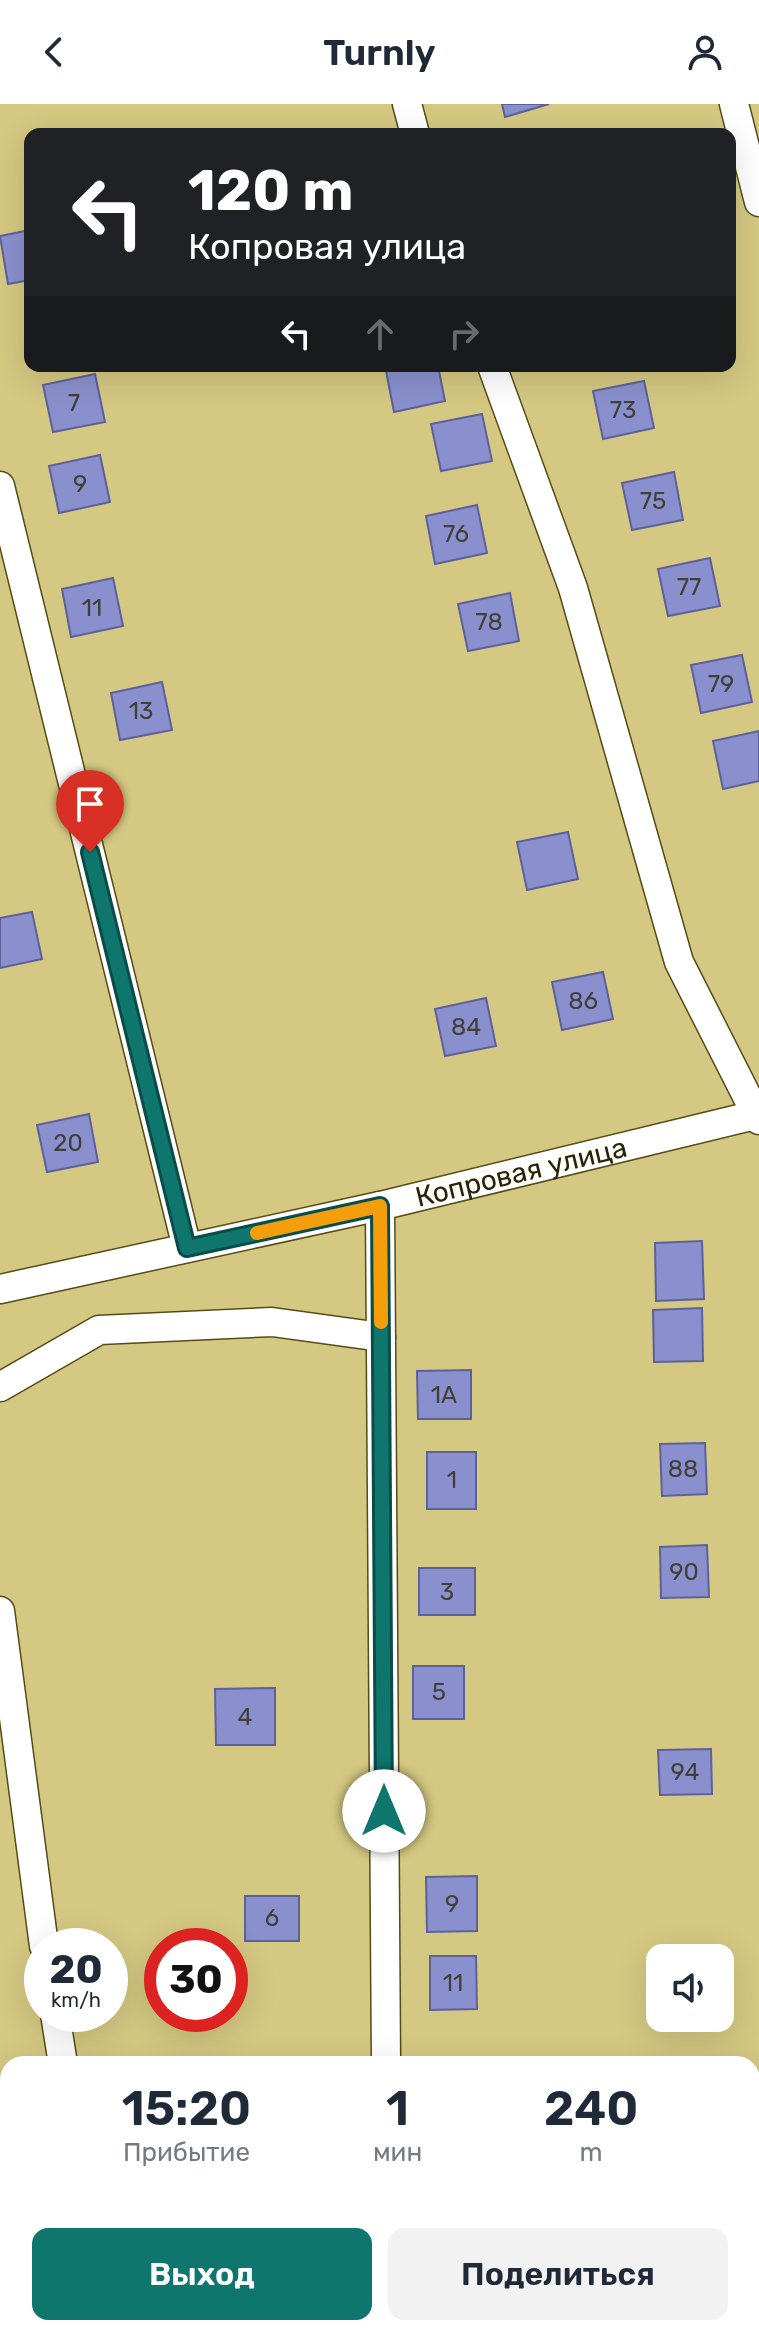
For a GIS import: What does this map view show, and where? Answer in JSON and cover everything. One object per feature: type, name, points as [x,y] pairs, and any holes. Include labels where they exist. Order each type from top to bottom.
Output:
[{"type":"street","points":[[407,104],[413,128]]},
{"type":"street","points":[[734,104],[759,202]]},
{"type":"street","points":[[494,372],[573,588],[679,962],[758,1116]]},
{"type":"street","points":[[0,486],[187,1248]]},
{"type":"street","name":"Копровая улица","points":[[0,1289],[380,1206],[758,1116]]},
{"type":"street","points":[[380,1206],[386,2056]]},
{"type":"street","points":[[0,1387],[99,1330],[272,1322],[381,1337]]},
{"type":"street","points":[[0,1611],[42,1928]]},
{"type":"street","points":[[58,2032],[62,2056]]},
{"type":"building","points":[[502,104],[549,104],[505,117]]},
{"type":"building","points":[[24,231],[24,281],[8,284],[0,236]]},
{"type":"building","points":[[386,372],[439,372],[445,401],[394,412]]},
{"type":"building","points":[[95,374],[105,422],[53,432],[43,385]]},
{"type":"building","points":[[644,381],[654,428],[603,439],[593,391]]},
{"type":"building","points":[[482,414],[492,461],[441,471],[431,424]]},
{"type":"building","points":[[100,455],[110,502],[59,513],[49,466]]},
{"type":"building","points":[[674,472],[683,520],[632,530],[622,483]]},
{"type":"building","points":[[477,505],[487,553],[435,564],[426,516]]},
{"type":"building","points":[[710,558],[720,606],[668,616],[658,569]]},
{"type":"building","points":[[113,578],[123,626],[71,637],[62,589]]},
{"type":"building","points":[[510,593],[519,641],[468,651],[458,604]]},
{"type":"building","points":[[742,655],[752,702],[701,713],[691,665]]},
{"type":"building","points":[[162,682],[172,730],[120,740],[111,693]]},
{"type":"building","points":[[759,731],[759,781],[723,789],[713,741]]},
{"type":"building","points":[[568,832],[578,879],[527,890],[517,842]]},
{"type":"building","points":[[32,912],[42,959],[0,968],[0,918]]},
{"type":"building","points":[[603,972],[613,1019],[562,1030],[552,982]]},
{"type":"building","points":[[486,998],[496,1046],[445,1056],[435,1009]]},
{"type":"building","points":[[89,1114],[98,1162],[47,1172],[37,1125]]},
{"type":"building","points":[[702,1241],[704,1299],[656,1301],[655,1243]]},
{"type":"building","points":[[702,1308],[703,1361],[654,1362],[653,1310]]},
{"type":"building","points":[[471,1370],[471,1419],[418,1419],[417,1371]]},
{"type":"building","points":[[705,1443],[707,1494],[662,1496],[660,1444]]},
{"type":"building","points":[[427,1452],[476,1452],[476,1509],[427,1509]]},
{"type":"building","points":[[707,1545],[709,1597],[661,1598],[660,1547]]},
{"type":"building","points":[[419,1568],[475,1568],[475,1615],[419,1615]]},
{"type":"building","points":[[413,1666],[464,1666],[464,1719],[413,1719]]},
{"type":"building","points":[[275,1688],[275,1745],[216,1745],[215,1689]]},
{"type":"building","points":[[711,1749],[712,1794],[660,1795],[658,1750]]},
{"type":"building","points":[[477,1876],[477,1931],[427,1932],[426,1877]]},
{"type":"building","points":[[245,1896],[299,1896],[299,1941],[248,1941],[248,1928],[245,1928]]},
{"type":"building","points":[[430,1956],[476,1956],[477,2009],[430,2010]]},
{"type":"slow traffic","points":[[257,1233],[380,1206],[381,1322]]},
{"type":"route","points":[[90,852],[187,1248],[380,1206],[384,1811]]}]
